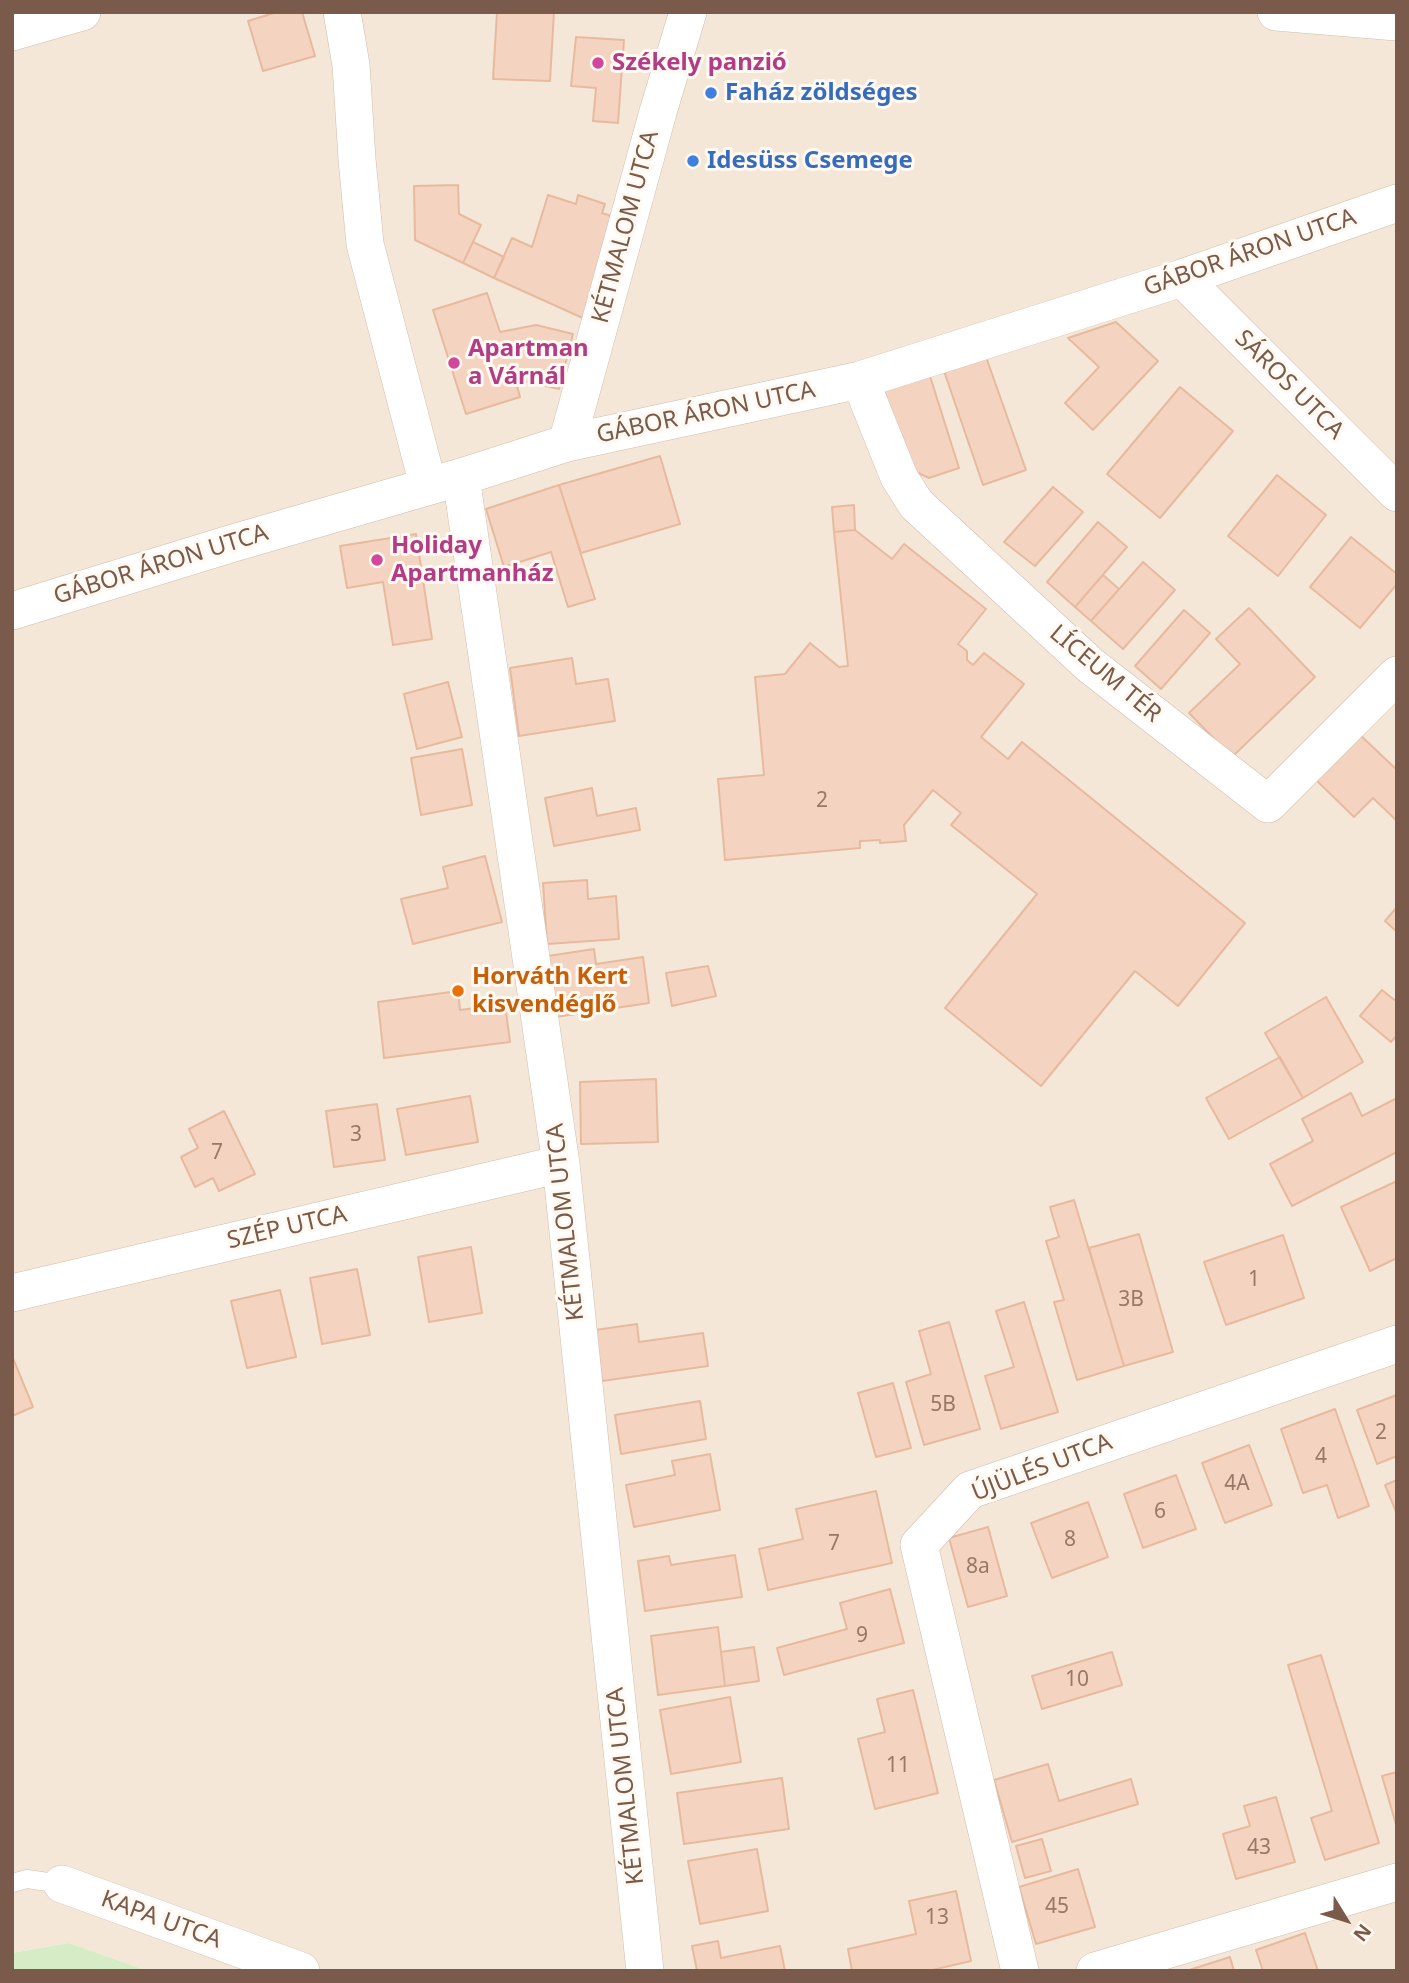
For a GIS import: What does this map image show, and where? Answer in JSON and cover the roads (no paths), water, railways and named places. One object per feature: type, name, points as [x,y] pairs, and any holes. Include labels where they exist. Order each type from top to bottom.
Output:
[{"type":"street","points":[[12,32],[82,12]]},
{"type":"street","points":[[342,12],[353,84]]},
{"type":"street","points":[[353,84],[367,12]]},
{"type":"street","name":"KÉTMALOM UTCA","points":[[567,443],[658,111],[688,12]]},
{"type":"street","points":[[1276,12],[1397,22]]},
{"type":"street","name":"KÉTMALOM UTCA","points":[[353,84],[365,244],[445,481],[561,1164],[645,1971]]},
{"type":"street","name":"GÁBOR ÁRON UTCA","points":[[12,611],[567,443],[860,380],[1182,278],[1397,203]]},
{"type":"street","name":"SÁROS UTCA","points":[[1182,278],[1397,493]]},
{"type":"street","name":"LÍCEUM TÉR","points":[[860,380],[899,477],[916,504],[1090,665],[1268,804],[1397,675]]},
{"type":"street","name":"SZÉP UTCA","points":[[12,1293],[561,1164]]},
{"type":"street","name":"ÚJÜLÉS UTCA","points":[[1020,1971],[919,1545],[970,1490],[1397,1344]]},
{"type":"street","points":[[1095,1971],[1397,1882]]},
{"type":"street","name":"KAPA UTCA","points":[[62,1884],[300,1971]]},
{"type":"lane","points":[[12,1883],[27,1879],[62,1884]]},
{"type":"place","name":"Székely panzió","points":[[598,63]]},
{"type":"place","name":"Faház zöldséges","points":[[711,93]]},
{"type":"place","name":"Idesüss Csemege","points":[[693,161]]},
{"type":"place","name":"Apartman a Várnál","points":[[454,363]]},
{"type":"place","name":"Holiday Apartmanház","points":[[377,560]]},
{"type":"place","name":"Horváth Kert kisvendéglő","points":[[458,991]]}]
